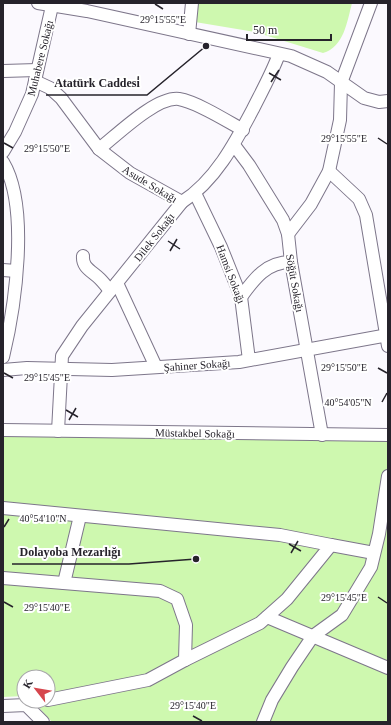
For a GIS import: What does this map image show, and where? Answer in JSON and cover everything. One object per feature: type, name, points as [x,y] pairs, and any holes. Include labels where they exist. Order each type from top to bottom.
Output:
[{"type":"street","points":[[38,3],[87,11],[280,54],[308,63],[327,72],[364,98],[379,102],[388,101]]},
{"type":"street","points":[[190,34],[192,3]]},
{"type":"street","points":[[288,234],[314,198],[329,171],[340,120],[342,83],[371,3]]},
{"type":"street","name":"Muhabere Sokağı","points":[[3,152],[15,132],[32,94],[52,6]]},
{"type":"street","name":"Dilek Sokağı","points":[[58,431],[62,356],[82,326],[182,202],[195,193],[234,145],[272,73],[280,54]]},
{"type":"street","points":[[3,70],[36,76]]},
{"type":"street","name":"Asude Sokağı","points":[[36,76],[61,98],[99,149],[130,174],[182,202]]},
{"type":"street","points":[[99,149],[150,109],[173,99],[180,99],[192,104],[243,130]]},
{"type":"street","name":"Söğüt Sokağı","points":[[234,145],[276,208],[288,234],[291,262],[322,435]]},
{"type":"street","points":[[3,162],[8,171],[16,216],[18,248],[3,357]]},
{"type":"street","points":[[329,171],[359,199],[366,214],[387,339]]},
{"type":"street","name":"Hamsi Sokağı","points":[[195,193],[222,247],[241,297],[249,360]]},
{"type":"street","points":[[83,256],[82,262],[87,269],[114,287],[156,367]]},
{"type":"street","points":[[241,297],[251,283],[267,268],[279,262],[291,262]]},
{"type":"street","points":[[3,270],[16,271]]},
{"type":"street","name":"Şahiner Sokağı","points":[[3,370],[27,368],[112,370],[249,360],[307,349],[387,339]]},
{"type":"street","name":"Müstakbel Sokağı","points":[[3,430],[388,435]]},
{"type":"street","points":[[263,722],[272,700],[313,636],[342,615],[371,568],[379,534],[388,476]]},
{"type":"street","points":[[3,508],[280,535],[374,554]]},
{"type":"street","points":[[64,584],[80,516]]},
{"type":"street","points":[[56,698],[148,680],[260,623],[286,599],[331,545]]},
{"type":"street","points":[[3,578],[160,591],[177,599],[186,625],[185,660]]},
{"type":"street","points":[[267,617],[388,668]]},
{"type":"street","points":[[3,706],[16,705]]},
{"type":"street","points":[[30,709],[43,722]]},
{"type":"green space","points":[[198,3],[352,3],[344,33],[340,40],[330,50],[323,53],[255,32],[195,22]]},
{"type":"green space","points":[[3,435],[388,441],[388,722],[52,722],[40,709],[56,709],[56,669],[16,669],[16,696],[3,697]]},
{"type":"place","name":"Atatürk Caddesi̇","points":[[206,46]]},
{"type":"place","name":"Dolayoba Mezarlığı","points":[[196,559]]}]
